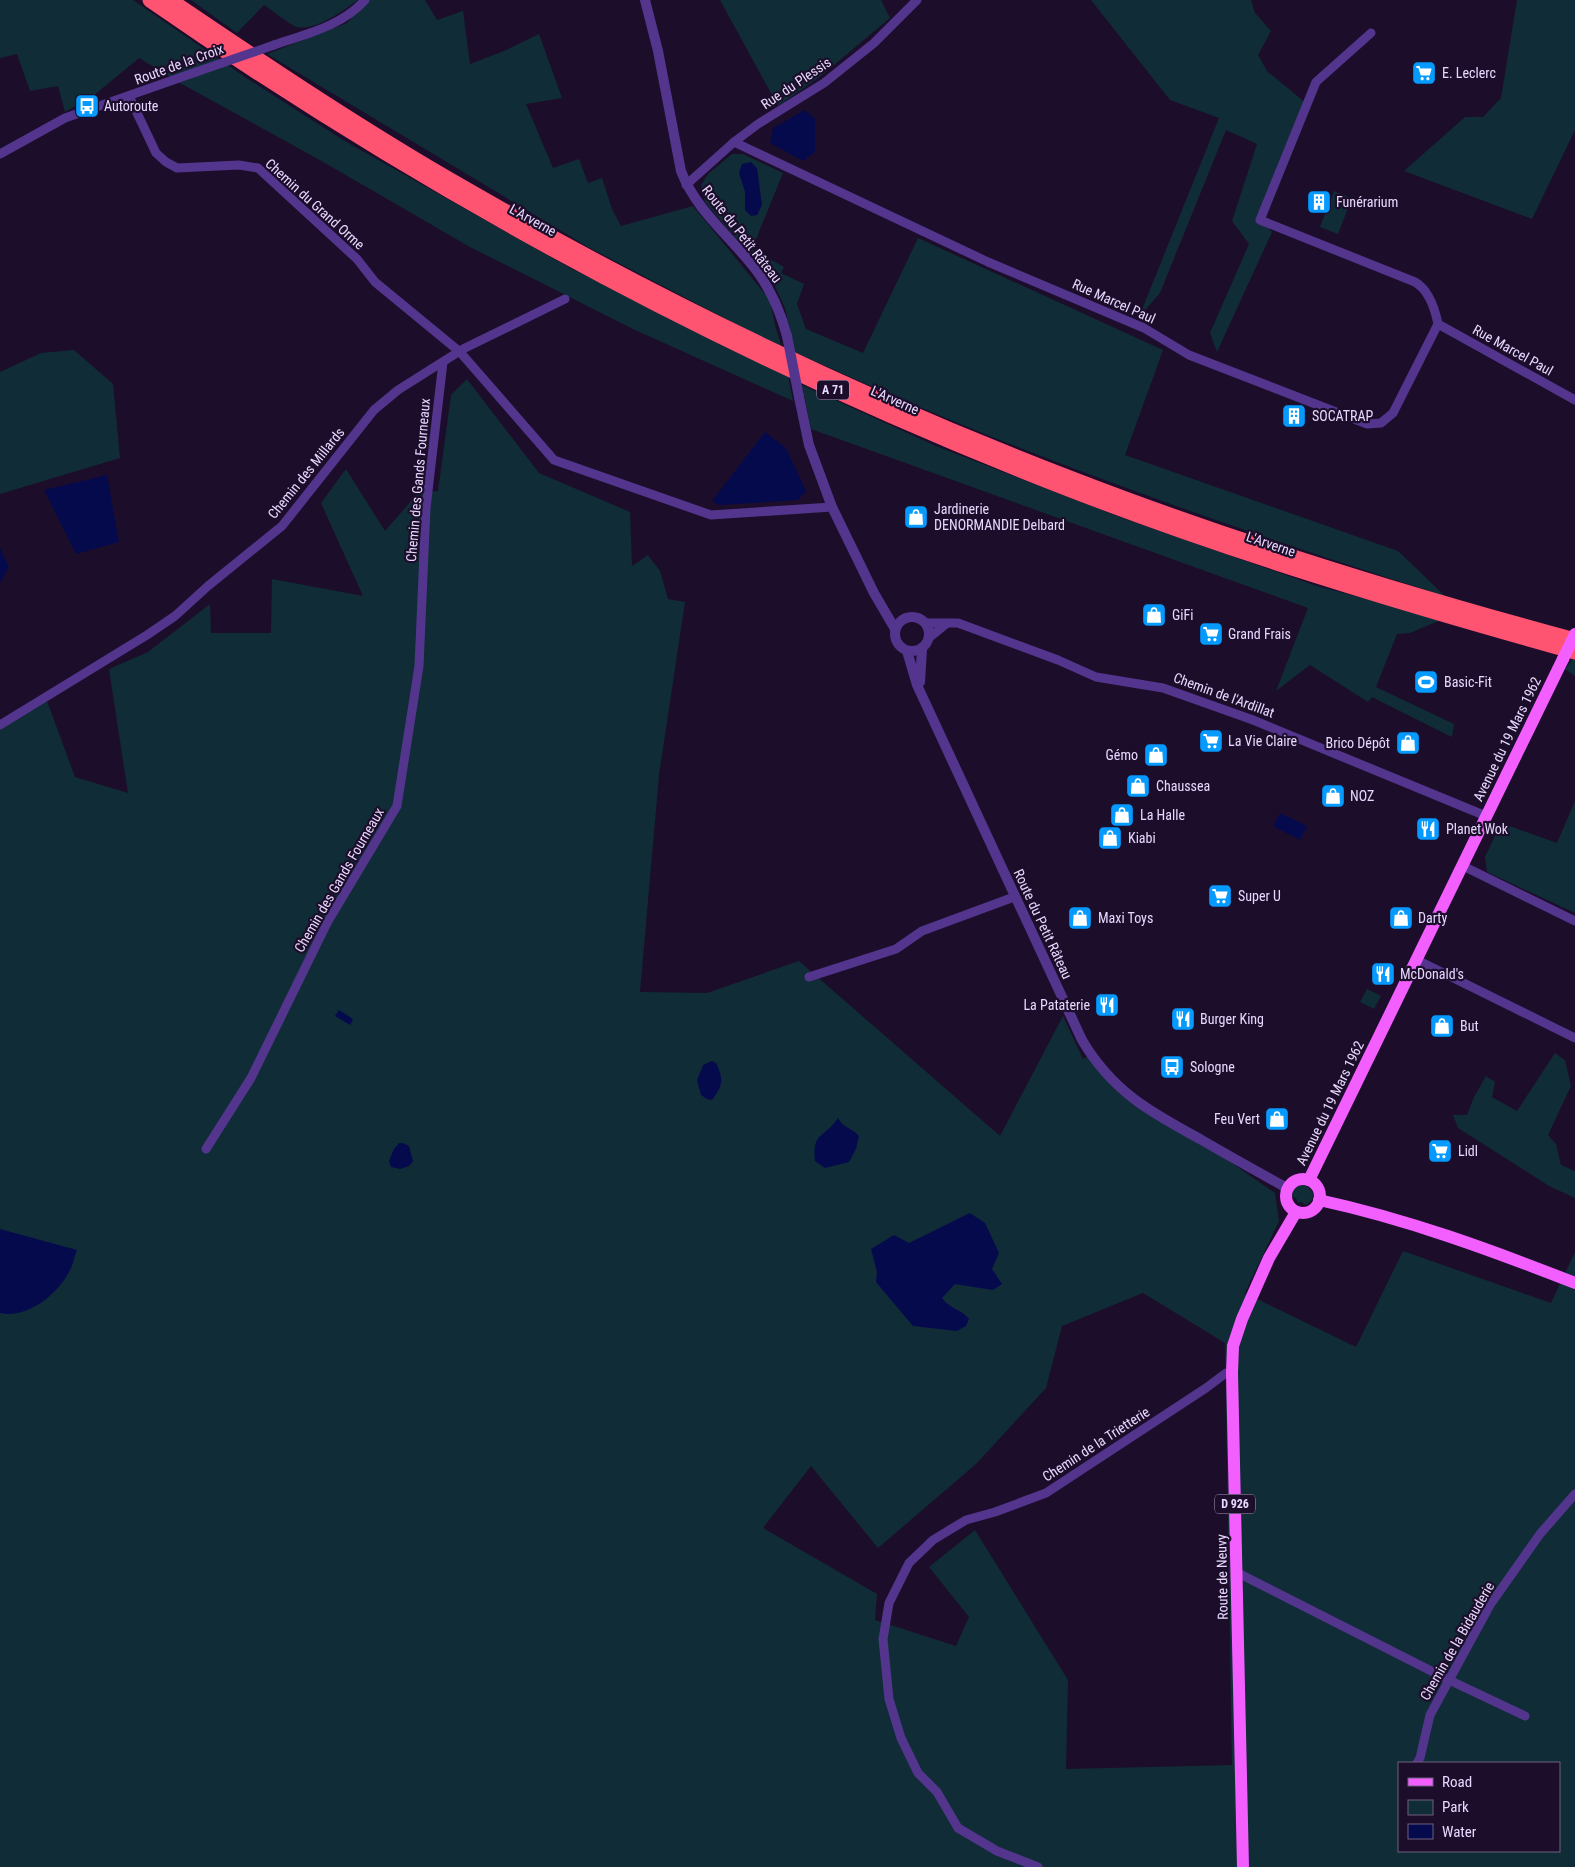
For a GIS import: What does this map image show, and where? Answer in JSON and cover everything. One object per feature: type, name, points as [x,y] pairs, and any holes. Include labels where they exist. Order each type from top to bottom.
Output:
[{"type":"highway","name":"L'Arverne","points":[[150,0],[290,94],[438,185],[586,268],[730,342],[802,376],[998,461],[1149,519],[1315,576],[1569,656]]},
{"type":"highway","name":"L'Arverne","points":[[170,0],[304,90],[459,185],[632,280],[803,364],[1002,451],[1153,509],[1393,588],[1575,640]]},
{"type":"main road","name":"Avenue du 19 Mars 1962","points":[[1309,1180],[1486,816],[1569,656],[1575,634]]},
{"type":"main road","points":[[1299,1179],[1309,1180],[1317,1186],[1320,1195],[1318,1205],[1306,1213],[1296,1212],[1286,1199],[1288,1188],[1290,1184],[1299,1179]]},
{"type":"main road","points":[[1319,1200],[1376,1214],[1452,1237],[1575,1283]]},
{"type":"main road","name":"Route de Neuvy","points":[[1243,1867],[1232,1373],[1234,1346],[1242,1319],[1269,1258],[1296,1212]]},
{"type":"street","name":"Route de la Croix","points":[[0,154],[65,118],[328,26],[355,11],[365,0]]},
{"type":"street","name":"Route du Petit Râteau","points":[[645,0],[658,51],[681,171],[686,185],[703,210],[759,274],[776,301],[787,336],[809,445],[832,507],[874,593],[895,629]]},
{"type":"street","name":"Rue du Plessis","points":[[686,185],[734,142],[758,124],[824,83],[874,43],[917,0]]},
{"type":"street","points":[[1371,33],[1316,82],[1260,220],[1415,282],[1421,286],[1428,296],[1438,324]]},
{"type":"street","name":"Chemin du Grand Orme","points":[[129,96],[156,153],[166,162],[177,168],[239,165],[258,168],[357,259],[375,282],[460,352],[554,460],[710,515],[832,507]]},
{"type":"street","name":"Rue Marcel Paul","points":[[734,142],[988,262],[1144,328],[1189,355],[1367,424],[1382,423],[1393,413],[1438,324],[1575,400]]},
{"type":"street","name":"Chemin des Millards","points":[[0,725],[176,616],[208,586],[282,526],[374,410],[398,390],[463,349],[564,299]]},
{"type":"street","name":"Chemin des Gands Fourneaux","points":[[206,1149],[251,1078],[327,923],[397,806],[419,666],[426,508],[443,362]]},
{"type":"street","name":"Route du Petit Râteau","points":[[874,593],[892,610],[909,617]]},
{"type":"street","points":[[930,637],[926,623],[915,617],[909,617],[901,621],[895,629],[896,640],[902,648],[907,651],[917,651],[922,649],[930,637],[946,624]]},
{"type":"street","name":"Chemin de l'Ardillat","points":[[926,623],[958,623],[1058,660],[1096,677],[1163,688],[1190,697],[1311,743],[1486,816]]},
{"type":"street","name":"Route du Petit Râteau","points":[[922,649],[920,677],[922,696]]},
{"type":"street","name":"Route du Petit Râteau","points":[[907,651],[922,696],[1014,896],[1082,1040],[1092,1057],[1137,1102],[1162,1119],[1288,1188]]},
{"type":"street","points":[[1463,866],[1575,921]]},
{"type":"street","points":[[810,977],[896,949],[922,931],[1014,896]]},
{"type":"street","points":[[1417,960],[1575,1038]]},
{"type":"street","name":"Chemin de la Trietterie","points":[[1038,1867],[997,1851],[958,1828],[936,1792],[918,1773],[902,1738],[889,1699],[884,1639],[889,1603],[909,1563],[933,1540],[966,1520],[1046,1494],[1226,1373],[1232,1373]]},
{"type":"street","name":"Chemin de la Bidauderie","points":[[1418,1762],[1430,1715],[1490,1605],[1540,1534],[1575,1494]]},
{"type":"street","points":[[1236,1572],[1449,1680],[1525,1716]]},
{"type":"green space","points":[[0,0],[133,0],[245,77],[343,140],[570,268],[788,375],[793,401],[633,329],[470,247],[139,58],[93,96],[65,112],[58,86],[30,91],[17,54],[0,58]]},
{"type":"green space","points":[[191,0],[358,0],[329,19],[313,26],[305,27],[294,26],[264,5],[237,33]]},
{"type":"green space","points":[[367,0],[425,0],[437,20],[463,11],[470,64],[504,51],[539,34],[562,98],[526,104],[553,168],[579,159],[588,183],[602,178],[612,209],[621,226],[693,206],[770,300],[782,348],[588,247],[267,54],[347,23]]},
{"type":"green space","points":[[720,0],[881,0],[890,18],[821,76],[778,106]]},
{"type":"green space","points":[[1091,0],[1251,0],[1255,13],[1271,31],[1258,55],[1267,71],[1307,104],[1260,220],[1272,232],[1217,352],[1210,333],[1249,244],[1232,221],[1257,144],[1226,130],[1160,293],[1139,317],[1219,118],[1170,100]]},
{"type":"green space","points":[[1517,0],[1575,0],[1575,130],[1532,219],[1404,171],[1465,117],[1483,117],[1501,98]]},
{"type":"green space","points":[[732,154],[743,154],[783,173],[752,249],[784,267],[781,273],[804,284],[797,304],[806,329],[863,353],[918,238],[1163,350],[1125,455],[1398,551],[1445,596],[1198,514],[1035,454],[874,388],[795,352],[785,308],[773,282],[705,202],[701,185],[708,174]]},
{"type":"green space","points":[[1334,191],[1352,198],[1338,234],[1320,227]]},
{"type":"green space","points":[[74,350],[113,384],[120,458],[0,494],[0,372],[41,353]]},
{"type":"green space","points":[[467,379],[539,473],[630,512],[632,566],[648,555],[660,571],[668,599],[685,602],[659,775],[640,992],[707,993],[799,961],[1000,1136],[1063,1016],[1083,1059],[1090,1055],[1140,1099],[1275,1193],[1279,1221],[1245,1293],[1356,1347],[1403,1251],[1551,1303],[1575,1252],[1575,1867],[0,1867],[0,728],[47,701],[75,777],[128,793],[109,669],[148,652],[210,604],[211,633],[271,633],[272,579],[363,596],[321,503],[346,469],[385,531],[418,493],[438,491],[451,395]],"holes":[[[1143,1293],[1225,1343],[1232,1765],[1066,1769],[1068,1680],[975,1530],[929,1567],[969,1617],[956,1646],[875,1620],[877,1594],[763,1528],[811,1466],[878,1548],[976,1464],[1046,1388],[1062,1326]]]},
{"type":"green space","points":[[802,385],[936,446],[1117,516],[1317,586],[1443,619],[1410,633],[1397,634],[1376,687],[1454,724],[1452,737],[1372,697],[1368,702],[1310,665],[1276,691],[1308,608],[811,429]]},
{"type":"green space","points":[[1573,659],[1575,660],[1575,676],[1565,669]]},
{"type":"green space","points":[[1575,801],[1575,913],[1487,872],[1485,857],[1501,823],[1557,843]]},
{"type":"green space","points":[[1367,989],[1381,996],[1374,1009],[1360,1002]]},
{"type":"green space","points":[[1555,1053],[1565,1060],[1571,1086],[1548,1135],[1556,1144],[1561,1165],[1575,1171],[1575,1198],[1549,1186],[1458,1128],[1453,1115],[1467,1115],[1474,1097],[1486,1076],[1495,1082],[1492,1097],[1517,1111]]},
{"type":"green space","points":[[1300,1184],[1309,1187],[1314,1195],[1306,1205],[1301,1202],[1298,1203],[1296,1198],[1292,1197],[1293,1188]]},
{"type":"water","points":[[805,110],[815,119],[815,152],[803,161],[770,143],[773,128]]},
{"type":"water","points":[[751,162],[757,168],[762,205],[757,215],[751,216],[745,210],[745,192],[739,173],[742,164]]},
{"type":"water","points":[[765,432],[786,448],[806,491],[798,500],[719,505],[712,501]]},
{"type":"water","points":[[107,475],[119,542],[76,554],[44,490]]},
{"type":"water","points":[[0,548],[9,567],[0,583]]},
{"type":"water","points":[[1280,813],[1307,826],[1300,840],[1273,826]]},
{"type":"water","points":[[339,1010],[353,1019],[350,1025],[335,1016]]},
{"type":"water","points":[[712,1061],[716,1063],[721,1082],[712,1100],[701,1095],[697,1080],[703,1065]]},
{"type":"water","points":[[838,1118],[842,1124],[859,1136],[856,1149],[849,1162],[825,1168],[815,1161],[815,1145],[820,1136]]},
{"type":"water","points":[[399,1143],[409,1146],[413,1161],[409,1166],[400,1169],[391,1167],[389,1161]]},
{"type":"water","points":[[970,1213],[985,1223],[999,1253],[992,1269],[1002,1284],[993,1290],[955,1284],[942,1298],[969,1319],[966,1326],[957,1331],[913,1326],[876,1282],[877,1272],[871,1249],[894,1235],[909,1243]]},
{"type":"water","points":[[0,1229],[77,1250],[64,1281],[49,1297],[31,1309],[10,1314],[0,1313]]},
{"type":"place","name":"E. Leclerc","points":[[1424,73]]},
{"type":"place","name":"Autoroute","points":[[87,106]]},
{"type":"place","name":"Funérarium","points":[[1319,202]]},
{"type":"place","name":"SOCATRAP","points":[[1294,416]]},
{"type":"place","name":"Jardinerie DENORMANDIE Delbard","points":[[916,517]]},
{"type":"place","name":"GiFi","points":[[1154,615]]},
{"type":"place","name":"Grand Frais","points":[[1211,634]]},
{"type":"place","name":"Basic-Fit","points":[[1426,682]]},
{"type":"place","name":"La Vie Claire","points":[[1211,741]]},
{"type":"place","name":"Brico Dépôt","points":[[1408,743]]},
{"type":"place","name":"Gémo","points":[[1156,755]]},
{"type":"place","name":"Chaussea","points":[[1138,786]]},
{"type":"place","name":"NOZ","points":[[1333,796]]},
{"type":"place","name":"La Halle","points":[[1122,815]]},
{"type":"place","name":"Planet Wok","points":[[1428,829]]},
{"type":"place","name":"Kiabi","points":[[1110,838]]},
{"type":"place","name":"Super U","points":[[1220,896]]},
{"type":"place","name":"Maxi Toys","points":[[1080,918]]},
{"type":"place","name":"Darty","points":[[1401,918]]},
{"type":"place","name":"McDonald's","points":[[1383,974]]},
{"type":"place","name":"La Pataterie","points":[[1107,1005]]},
{"type":"place","name":"Burger King","points":[[1183,1019]]},
{"type":"place","name":"But","points":[[1442,1026]]},
{"type":"place","name":"Sologne","points":[[1172,1067]]},
{"type":"place","name":"Feu Vert","points":[[1277,1119]]},
{"type":"place","name":"Lidl","points":[[1440,1151]]}]
